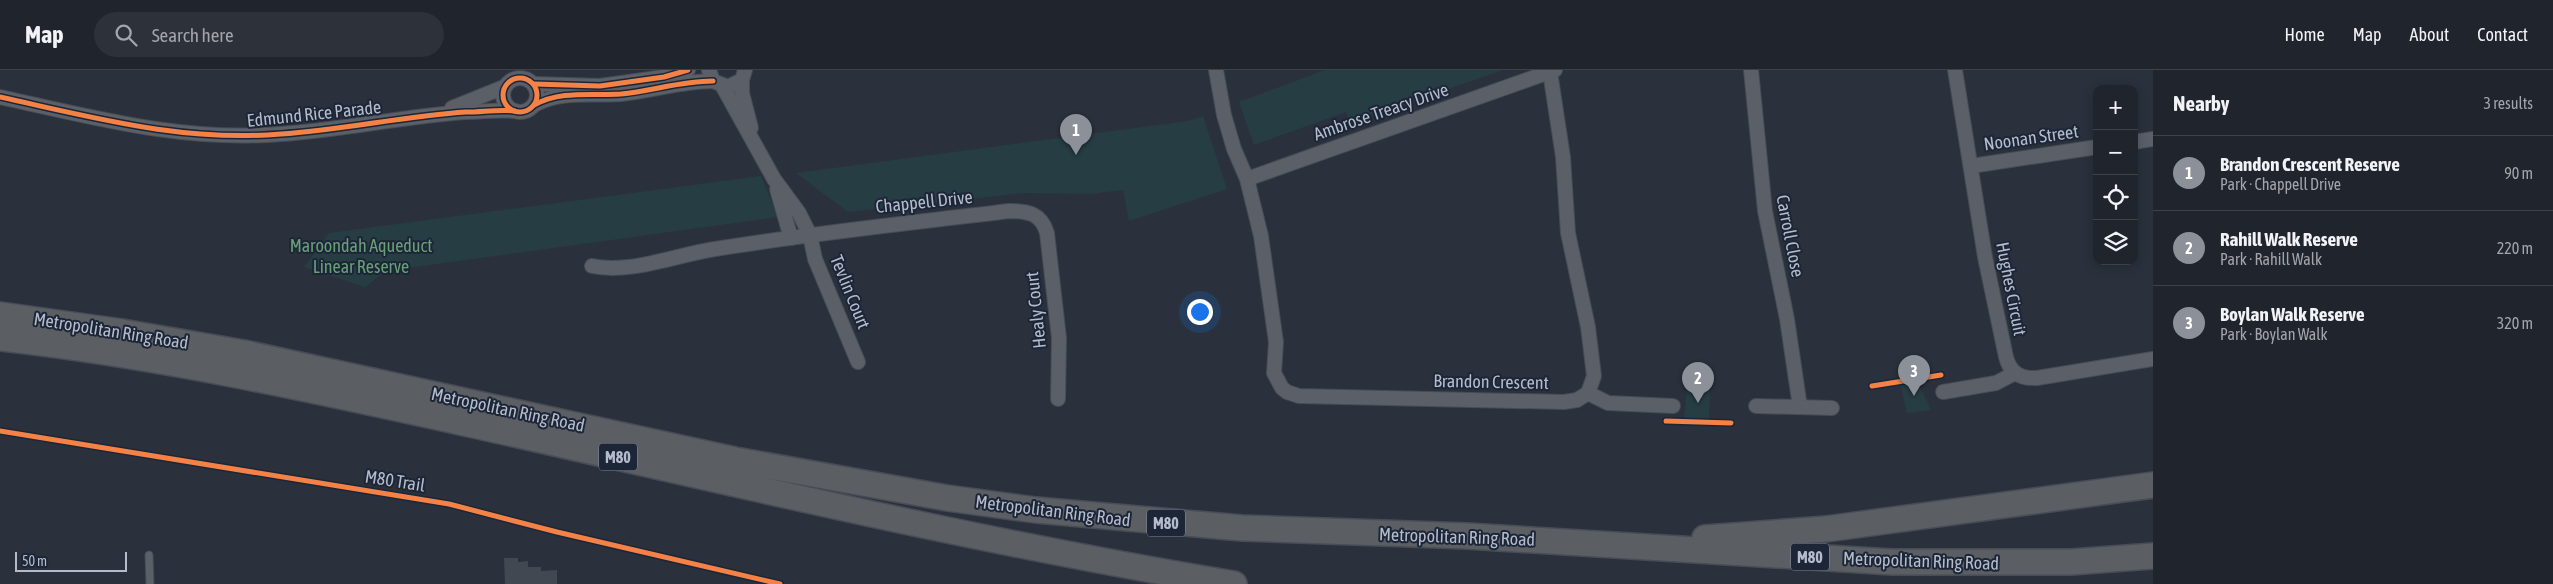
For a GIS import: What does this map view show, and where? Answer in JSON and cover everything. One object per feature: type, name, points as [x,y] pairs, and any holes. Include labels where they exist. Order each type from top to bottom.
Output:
[{"type":"highway","name":"Metropolitan Ring Road","points":[[0,314],[244,353],[735,460],[991,505],[1091,516],[1242,528],[1467,536],[1945,563],[2071,562],[2153,556]]},
{"type":"highway","name":"Metropolitan Ring Road","points":[[0,338],[101,352],[269,381],[1024,547],[1234,584]]},
{"type":"highway","points":[[1633,546],[1722,536],[1826,529],[2153,486]]},
{"type":"street","points":[[688,70],[649,80],[600,86],[519,77],[507,80],[503,99],[515,111],[526,111],[534,105],[554,96],[622,94],[692,81],[715,79],[733,86],[745,73]]},
{"type":"street","points":[[1216,70],[1224,115],[1234,149],[1246,179]]},
{"type":"street","name":"Carroll Close","points":[[1751,70],[1765,211],[1787,319],[1800,407]]},
{"type":"street","name":"Hughes Circuit","points":[[1955,70],[1985,256],[2006,357],[2015,374]]},
{"type":"street","points":[[1553,71],[1563,157],[1568,233],[1584,307],[1593,363],[1594,381],[1588,393],[1608,403],[1673,406]]},
{"type":"street","name":"Ambrose Treacy Drive","points":[[1246,179],[1553,71]]},
{"type":"street","points":[[745,73],[742,93],[752,136]]},
{"type":"street","points":[[531,78],[538,94],[534,105]]},
{"type":"street","points":[[715,79],[752,136],[774,179],[799,213],[810,235]]},
{"type":"street","name":"Edmund Rice Parade","points":[[437,113],[470,103],[507,80]]},
{"type":"street","name":"Edmund Rice Parade","points":[[0,97],[155,130],[218,137],[283,134],[437,113],[498,109],[515,111]]},
{"type":"street","points":[[2138,141],[2153,139]]},
{"type":"street","name":"Noonan Street","points":[[1971,166],[2093,148]]},
{"type":"street","points":[[774,179],[791,238]]},
{"type":"street","name":"Brandon Crescent","points":[[1246,179],[1261,236],[1275,334],[1274,373],[1277,383],[1287,392],[1309,396],[1562,402],[1577,400],[1588,393]]},
{"type":"street","name":"Chappell Drive","points":[[592,266],[615,269],[702,251],[810,235],[1009,211],[1031,213],[1041,219]]},
{"type":"street","name":"Healy Court","points":[[1041,219],[1047,233],[1059,338],[1058,399]]},
{"type":"street","name":"Tevlin Court","points":[[810,235],[819,270],[858,362]]},
{"type":"street","points":[[1943,392],[1996,383],[2015,374],[2037,378],[2153,359]]},
{"type":"street","points":[[1756,406],[1832,408]]},
{"type":"lane","points":[[149,556],[150,584]]},
{"type":"green space","points":[[1325,70],[1503,70],[1350,123],[1346,112],[1254,145],[1239,102]]},
{"type":"green space","points":[[1203,116],[1227,189],[1129,221],[1123,190],[1090,194],[1025,193],[848,212],[796,173],[1188,121]]},
{"type":"green space","name":"Maroondah Aqueduct Linear Reserve","points":[[761,176],[778,217],[386,271],[365,287],[304,267],[329,233]]},
{"type":"green space","points":[[1917,381],[1931,410],[1907,413],[1900,383]]},
{"type":"green space","points":[[1710,385],[1709,421],[1684,420],[1687,386]]},
{"type":"building","points":[[504,558],[518,558],[518,562],[528,561],[528,567],[541,567],[541,571],[557,570],[557,584],[505,584]]},
{"type":"cycle path","points":[[534,84],[600,86],[664,77],[688,70]]},
{"type":"cycle path","points":[[520,78],[527,79],[532,83],[536,88],[537,95],[536,102],[532,107],[527,111],[520,112],[513,111],[508,107],[504,102],[503,95],[504,88],[508,83],[513,79],[520,78]]},
{"type":"cycle path","points":[[534,105],[566,95],[621,94],[701,81],[713,81]]},
{"type":"cycle path","points":[[0,97],[139,126],[209,135],[244,136],[304,132],[443,114],[497,110],[515,111]]},
{"type":"cycle path","points":[[1872,386],[1941,375]]},
{"type":"cycle path","points":[[1666,421],[1731,423]]},
{"type":"cycle path","name":"M80 Trail","points":[[0,431],[449,504],[557,532],[780,584]]},
{"type":"place","name":"Brandon Crescent Reserve","points":[[1076,155]]},
{"type":"place","name":"Boylan Walk Reserve","points":[[1914,396]]},
{"type":"place","name":"Rahill Walk Reserve","points":[[1698,403]]}]
